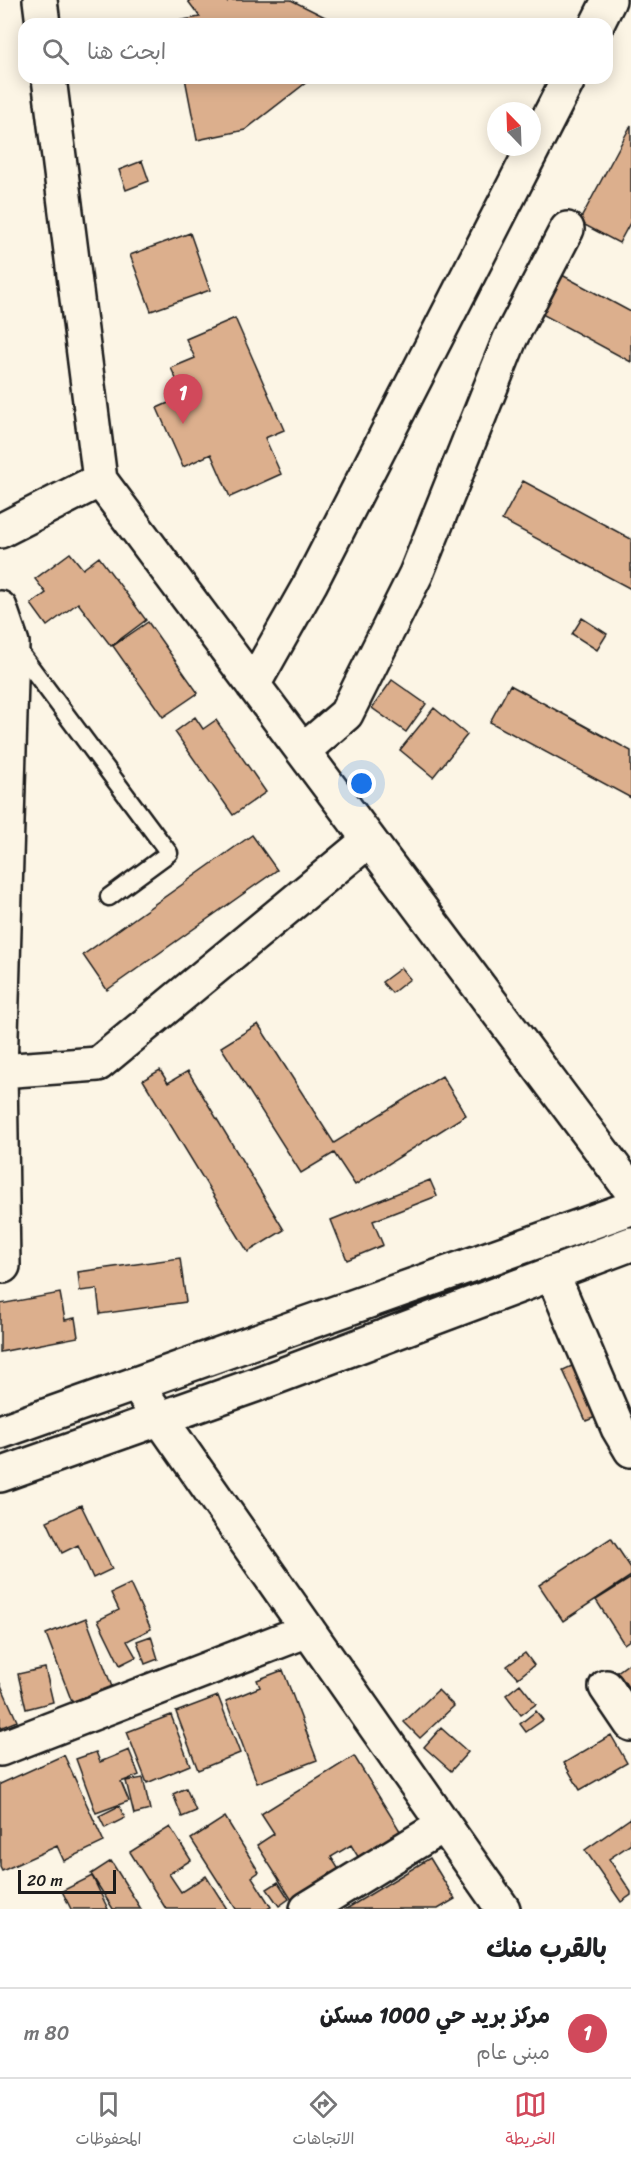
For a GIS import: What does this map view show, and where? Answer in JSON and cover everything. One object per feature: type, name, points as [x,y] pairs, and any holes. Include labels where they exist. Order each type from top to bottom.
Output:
[{"type":"street","points":[[40,0],[42,18]]},
{"type":"street","points":[[600,18],[609,0]]},
{"type":"street","points":[[50,84],[100,480],[631,1190]]},
{"type":"street","points":[[253,685],[310,584],[566,84]]},
{"type":"street","points":[[303,752],[346,714],[416,574],[510,339],[567,229]]},
{"type":"street","points":[[0,531],[100,480]]},
{"type":"street","points":[[0,608],[12,643],[0,1071],[3,1266]]},
{"type":"street","points":[[0,1071],[98,1064],[369,840]]},
{"type":"street","points":[[0,1432],[631,1208]]},
{"type":"street","points":[[0,1475],[255,1385],[631,1244]]},
{"type":"street","points":[[552,1273],[618,1428],[631,1450]]},
{"type":"street","points":[[136,1384],[503,1909]]},
{"type":"street","points":[[0,1749],[308,1630]]},
{"type":"street","points":[[606,1687],[631,1724]]},
{"type":"street","points":[[307,1909],[444,1825]]},
{"type":"lane","points":[[12,643],[169,853],[109,897]]},
{"type":"building","points":[[291,0],[327,18],[194,18],[200,17],[188,1]]},
{"type":"building","points":[[186,84],[304,84],[245,130],[197,140]]},
{"type":"building","points":[[631,125],[631,221],[619,243],[579,222]]},
{"type":"building","points":[[142,161],[149,181],[126,190],[119,170]]},
{"type":"building","points":[[190,233],[210,290],[151,311],[130,255]]},
{"type":"building","points":[[562,275],[631,312],[631,362],[542,314]]},
{"type":"building","points":[[235,318],[284,430],[265,438],[281,474],[230,497],[211,454],[183,467],[157,408],[184,396],[171,368],[195,358],[186,339]]},
{"type":"building","points":[[523,481],[631,539],[631,589],[502,520]]},
{"type":"building","points":[[70,553],[83,569],[99,557],[146,620],[111,646],[78,603],[47,626],[31,604],[46,593],[35,579]]},
{"type":"building","points":[[582,618],[607,634],[597,650],[572,634]]},
{"type":"building","points":[[148,622],[198,693],[163,717],[113,646]]},
{"type":"building","points":[[392,680],[426,704],[406,732],[372,708]]},
{"type":"building","points":[[510,685],[631,751],[631,798],[490,722]]},
{"type":"building","points":[[434,708],[467,735],[433,777],[400,750]]},
{"type":"building","points":[[195,717],[203,729],[216,720],[266,792],[233,815],[175,732]]},
{"type":"building","points":[[252,835],[277,870],[107,990],[83,955]]},
{"type":"building","points":[[401,968],[410,979],[392,993],[382,982]]},
{"type":"building","points":[[258,1024],[334,1143],[442,1076],[466,1115],[355,1185],[334,1153],[301,1173],[221,1047]]},
{"type":"building","points":[[160,1070],[168,1083],[188,1071],[284,1230],[248,1252],[143,1080]]},
{"type":"building","points":[[430,1180],[437,1196],[373,1221],[383,1245],[347,1260],[331,1220]]},
{"type":"building","points":[[180,1258],[186,1302],[100,1314],[97,1289],[80,1291],[78,1272]]},
{"type":"building","points":[[60,1293],[65,1320],[75,1318],[78,1337],[0,1352],[0,1304]]},
{"type":"building","points":[[574,1365],[598,1416],[586,1421],[563,1370]]},
{"type":"building","points":[[81,1505],[112,1569],[93,1578],[78,1545],[62,1553],[47,1521]]},
{"type":"building","points":[[611,1538],[631,1568],[631,1576],[563,1621],[539,1585]]},
{"type":"building","points":[[631,1578],[631,1639],[624,1644],[596,1600]]},
{"type":"building","points":[[130,1584],[151,1629],[127,1641],[136,1657],[120,1665],[98,1620],[119,1610],[111,1593]]},
{"type":"building","points":[[86,1618],[112,1687],[72,1702],[46,1634]]},
{"type":"building","points":[[151,1636],[158,1659],[145,1664],[137,1641]]},
{"type":"building","points":[[525,1653],[534,1665],[518,1678],[507,1666]]},
{"type":"building","points":[[631,1662],[631,1717],[605,1681]]},
{"type":"building","points":[[45,1668],[53,1702],[26,1709],[18,1674]]},
{"type":"building","points":[[283,1670],[317,1760],[257,1783],[226,1701],[260,1687],[257,1680]]},
{"type":"building","points":[[0,1683],[17,1721],[0,1728]]},
{"type":"building","points":[[520,1684],[536,1704],[521,1715],[506,1695]]},
{"type":"building","points":[[438,1690],[454,1706],[420,1738],[404,1722]]},
{"type":"building","points":[[218,1696],[240,1753],[198,1770],[176,1712]]},
{"type":"building","points":[[536,1711],[543,1720],[526,1732],[520,1724]]},
{"type":"building","points":[[171,1715],[190,1765],[147,1783],[127,1732]]},
{"type":"building","points":[[441,1728],[468,1752],[451,1771],[424,1747]]},
{"type":"building","points":[[611,1735],[627,1763],[580,1790],[564,1763]]},
{"type":"building","points":[[129,1750],[139,1775],[121,1782],[129,1801],[96,1813],[76,1759],[96,1752],[100,1762]]},
{"type":"building","points":[[64,1755],[104,1842],[64,1861],[57,1846],[2,1871],[0,1867],[0,1784]]},
{"type":"building","points":[[354,1756],[402,1834],[360,1860],[351,1845],[331,1857],[343,1876],[295,1905],[257,1845],[274,1834],[261,1814]]},
{"type":"building","points":[[143,1778],[150,1810],[134,1814],[126,1781]]},
{"type":"building","points":[[186,1788],[196,1811],[182,1817],[173,1794]]},
{"type":"building","points":[[119,1806],[125,1818],[105,1828],[99,1816]]},
{"type":"building","points":[[225,1817],[259,1872],[252,1877],[271,1907],[267,1909],[236,1909],[191,1839]]},
{"type":"building","points":[[631,1818],[631,1844],[609,1859],[631,1892],[631,1895],[621,1902],[585,1850]]},
{"type":"building","points":[[170,1827],[191,1860],[169,1874],[181,1892],[206,1876],[227,1909],[166,1909],[130,1852]]},
{"type":"building","points":[[430,1858],[455,1899],[438,1909],[346,1909]]},
{"type":"building","points":[[111,1861],[141,1909],[113,1909],[91,1874]]},
{"type":"building","points":[[92,1876],[108,1909],[71,1909],[62,1891]]},
{"type":"building","points":[[278,1882],[289,1899],[279,1906],[267,1889]]},
{"type":"place","name":"مركز بريد حي 1000 مسكن","points":[[183,424]]}]
